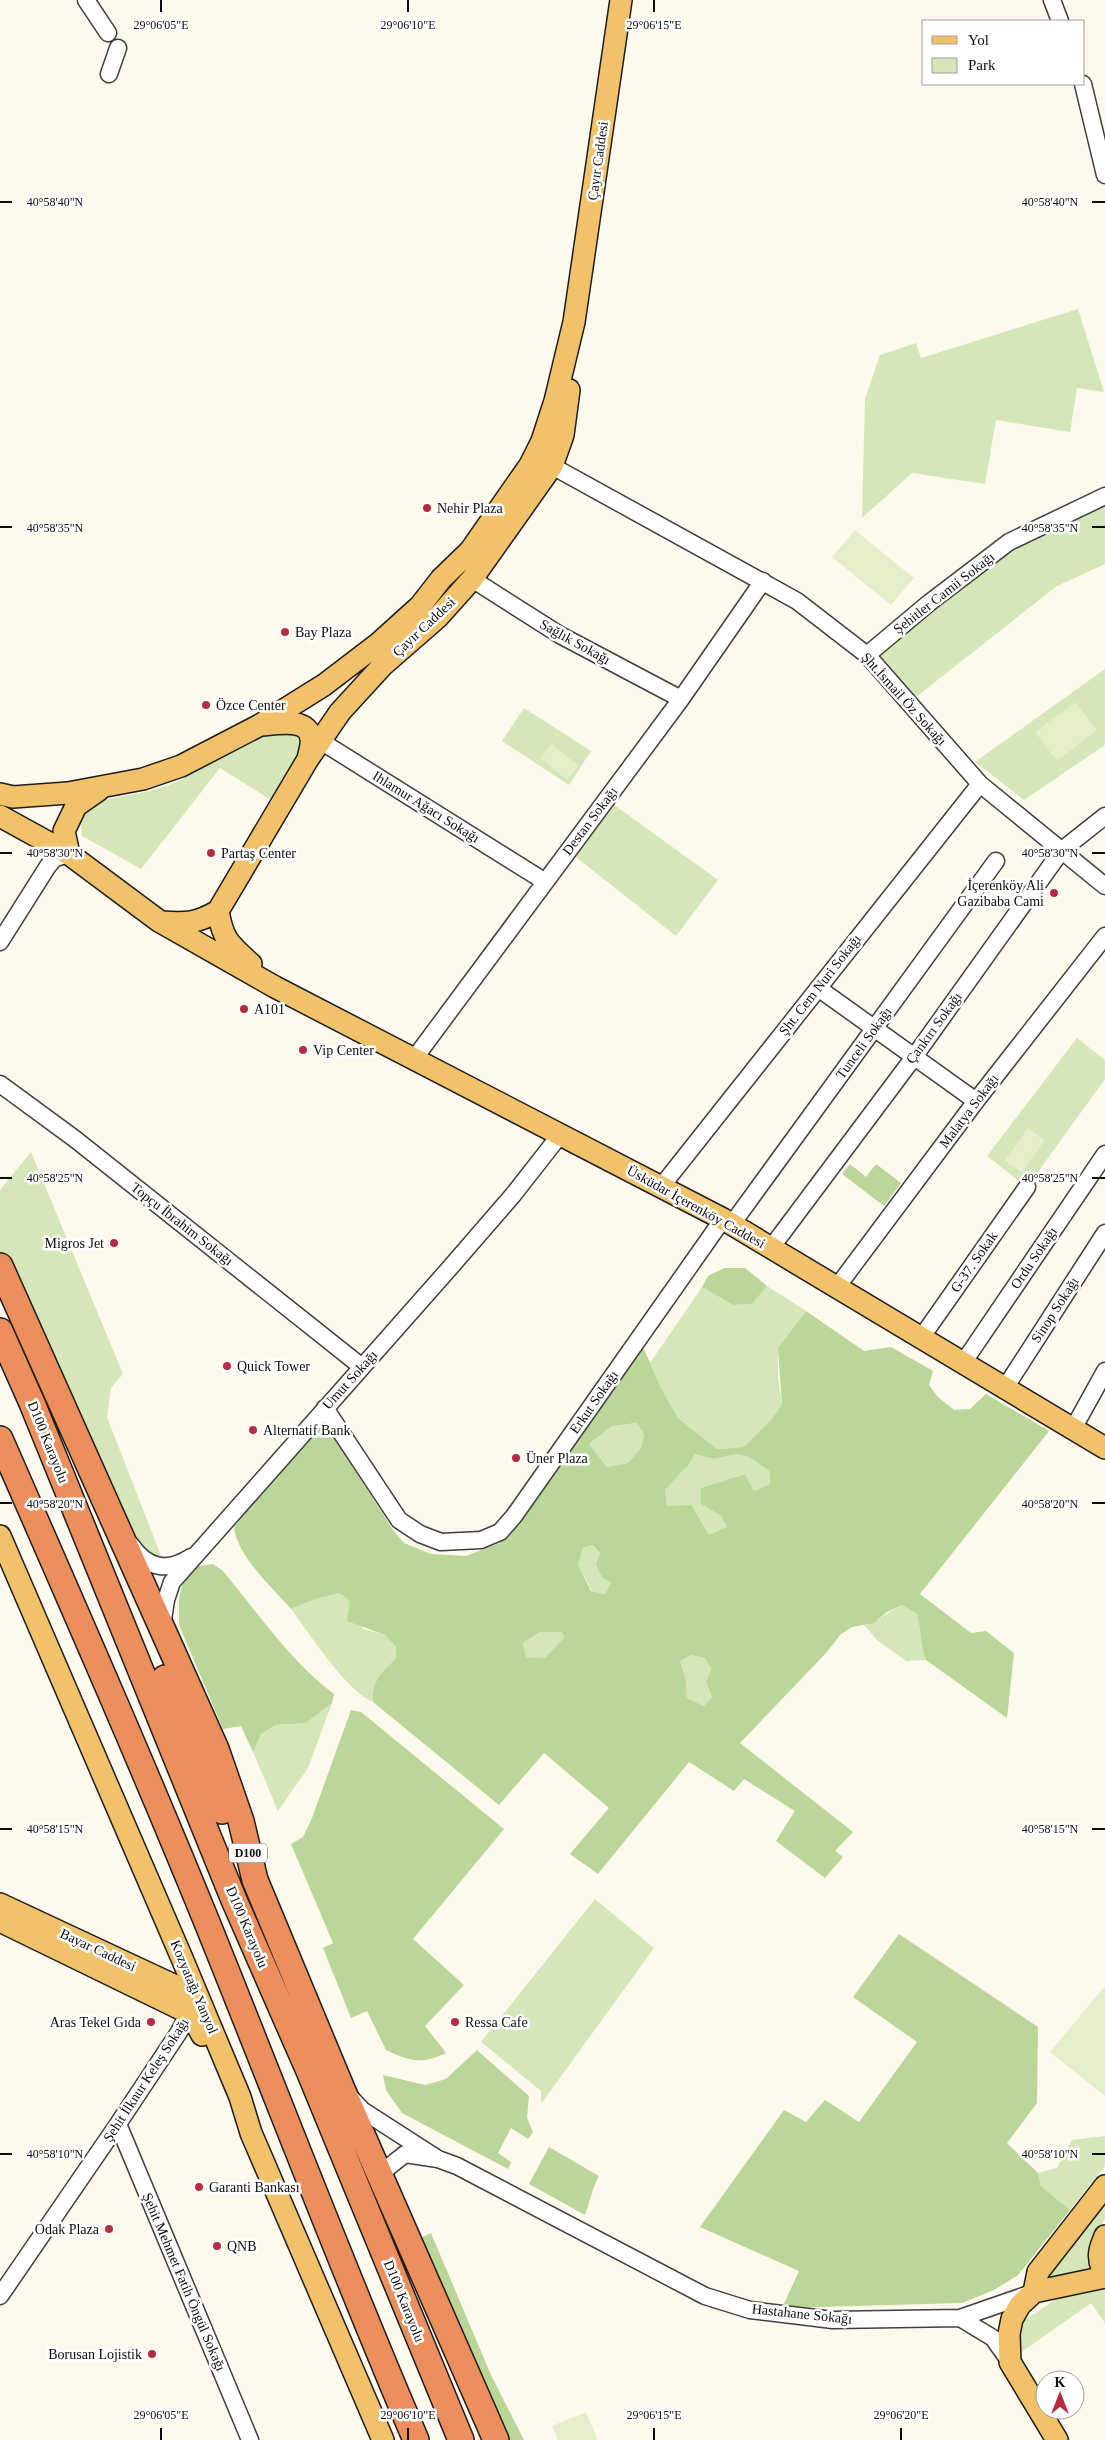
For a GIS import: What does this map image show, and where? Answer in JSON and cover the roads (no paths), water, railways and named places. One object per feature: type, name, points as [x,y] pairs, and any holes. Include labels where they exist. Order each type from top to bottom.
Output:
[{"type":"highway","name":"D100","points":[[0,1266],[216,1749],[241,1822],[255,1880],[342,2089],[494,2440]]},
{"type":"highway","name":"D100 Karayolu","points":[[0,1331],[32,1403],[234,1900],[309,2071],[462,2440]]},
{"type":"highway","points":[[32,1403],[117,1572],[224,1816],[255,1880]]},
{"type":"highway","points":[[0,1439],[138,1756],[210,1930],[379,2354],[416,2440]]},
{"type":"main road","name":"Çayır Caddesi","points":[[0,794],[13,797],[101,789],[143,780],[181,766],[260,725],[324,685],[379,643],[420,606],[441,579],[470,551],[530,465],[542,441],[555,401],[574,322],[621,0]]},
{"type":"main road","name":"Çayır Caddesi","points":[[314,737],[379,670],[438,617],[472,579],[552,466],[563,435],[574,357],[574,322]]},
{"type":"main road","points":[[159,922],[182,924],[200,921],[218,911],[308,759],[312,738],[314,737],[306,729],[296,724],[260,725]]},
{"type":"main road","points":[[69,854],[64,832],[76,806],[101,789]]},
{"type":"main road","name":"Üsküdar İçerenköy Caddesi","points":[[0,816],[69,854],[159,922],[276,987],[728,1222],[1105,1448]]},
{"type":"main road","name":"Üsküdar İçerenköy Caddesi","points":[[218,911],[222,932],[230,945],[276,987]]},
{"type":"main road","name":"Kozyatağı Yanyol","points":[[0,1536],[193,2004],[240,2097],[251,2133],[384,2440]]},
{"type":"main road","name":"Bayar Caddesi","points":[[0,1904],[193,2004]]},
{"type":"main road","name":"Bayar Caddesi","points":[[0,1921],[193,2004]]},
{"type":"main road","points":[[1058,2440],[1010,2362],[1009,2334],[1012,2319],[1020,2305],[1034,2292],[1038,2272],[1105,2186]]},
{"type":"main road","points":[[1105,2236],[1099,2260],[1102,2268],[1105,2270]]},
{"type":"main road","name":"Hastahane Sokağı","points":[[1034,2292],[1105,2277]]},
{"type":"street","points":[[86,0],[108,33]]},
{"type":"street","points":[[1052,0],[1060,20]]},
{"type":"street","points":[[109,74],[118,48]]},
{"type":"street","points":[[1083,85],[1105,175]]},
{"type":"street","name":"Şht.İsmail Öz Sokağı","points":[[552,466],[797,601],[867,655],[980,784],[1105,886]]},
{"type":"street","name":"Şehitler Camii Sokağı","points":[[867,655],[929,603],[1009,542],[1105,496]]},
{"type":"street","name":"Sağlık Sokağı","points":[[472,579],[560,635],[681,699]]},
{"type":"street","name":"Destan Sokağı","points":[[414,1059],[544,881],[681,699],[763,581]]},
{"type":"street","name":"Ihlamur Ağacı Sokağı","points":[[314,737],[544,881]]},
{"type":"street","name":"Şht. Cem Nuri Sokağı","points":[[662,1187],[980,784]]},
{"type":"street","name":"Çankırı Sokağı","points":[[771,1248],[914,1057],[1062,850],[1105,816]]},
{"type":"street","points":[[0,942],[48,866],[55,858],[69,854]]},
{"type":"street","name":"Tunceli Sokağı","points":[[728,1222],[874,1028],[996,861]]},
{"type":"street","name":"Malatya Sokağı","points":[[837,1287],[976,1101],[1105,936]]},
{"type":"street","points":[[818,988],[976,1101]]},
{"type":"street","name":"Topçu İbrahim Sokağı","points":[[0,1084],[75,1139],[362,1366]]},
{"type":"street","name":"Umut Sokağı","points":[[163,1633],[162,1619],[172,1582],[512,1195],[560,1135]]},
{"type":"street","name":"Ordu Sokağı","points":[[963,1363],[1105,1154]]},
{"type":"street","name":"G-37. Sokak","points":[[921,1338],[1027,1187]]},
{"type":"street","name":"Erkut Sokağı","points":[[324,1408],[399,1520],[406,1525],[420,1534],[441,1542],[482,1540],[500,1532],[514,1516],[728,1222]]},
{"type":"street","name":"Sinop Sokağı","points":[[1005,1388],[1105,1233]]},
{"type":"street","points":[[1073,1429],[1105,1371]]},
{"type":"street","points":[[116,1525],[140,1558],[153,1565],[168,1567],[181,1563],[197,1552]]},
{"type":"street","name":"Şehit İlknur Keleş Sokağı","points":[[0,2296],[179,2032],[193,2004]]},
{"type":"street","name":"Hastahane Sokağı","points":[[342,2089],[362,2110],[438,2159]]},
{"type":"street","name":"Şehit Mehmet Fatih Öngül Sokağı","points":[[118,2124],[250,2440]]},
{"type":"street","name":"Hastahane Sokağı","points":[[383,2183],[386,2169],[406,2154],[438,2159],[457,2166],[705,2296],[750,2310],[833,2320],[960,2318],[1034,2292]]},
{"type":"street","points":[[960,2318],[993,2338],[1010,2362]]},
{"type":"place","name":"Nehir Plaza","points":[[427,508]]},
{"type":"place","name":"Bay Plaza","points":[[285,632]]},
{"type":"place","name":"Özce Center","points":[[206,705]]},
{"type":"place","name":"Partaş Center","points":[[211,853]]},
{"type":"place","name":"İçerenköy Ali Gazibaba Cami","points":[[1054,893]]},
{"type":"place","name":"A101","points":[[244,1009]]},
{"type":"place","name":"Vip Center","points":[[303,1050]]},
{"type":"place","name":"Migros Jet","points":[[114,1243]]},
{"type":"place","name":"Quick Tower","points":[[227,1366]]},
{"type":"place","name":"Alternatif Bank","points":[[253,1430]]},
{"type":"place","name":"Üner Plaza","points":[[516,1458]]},
{"type":"place","name":"Aras Tekel Gıda","points":[[151,2022]]},
{"type":"place","name":"Ressa Cafe","points":[[455,2022]]},
{"type":"place","name":"Garanti Bankası","points":[[199,2187]]},
{"type":"place","name":"Odak Plaza","points":[[109,2229]]},
{"type":"place","name":"QNB","points":[[217,2246]]},
{"type":"place","name":"Borusan Lojistik","points":[[152,2354]]}]
